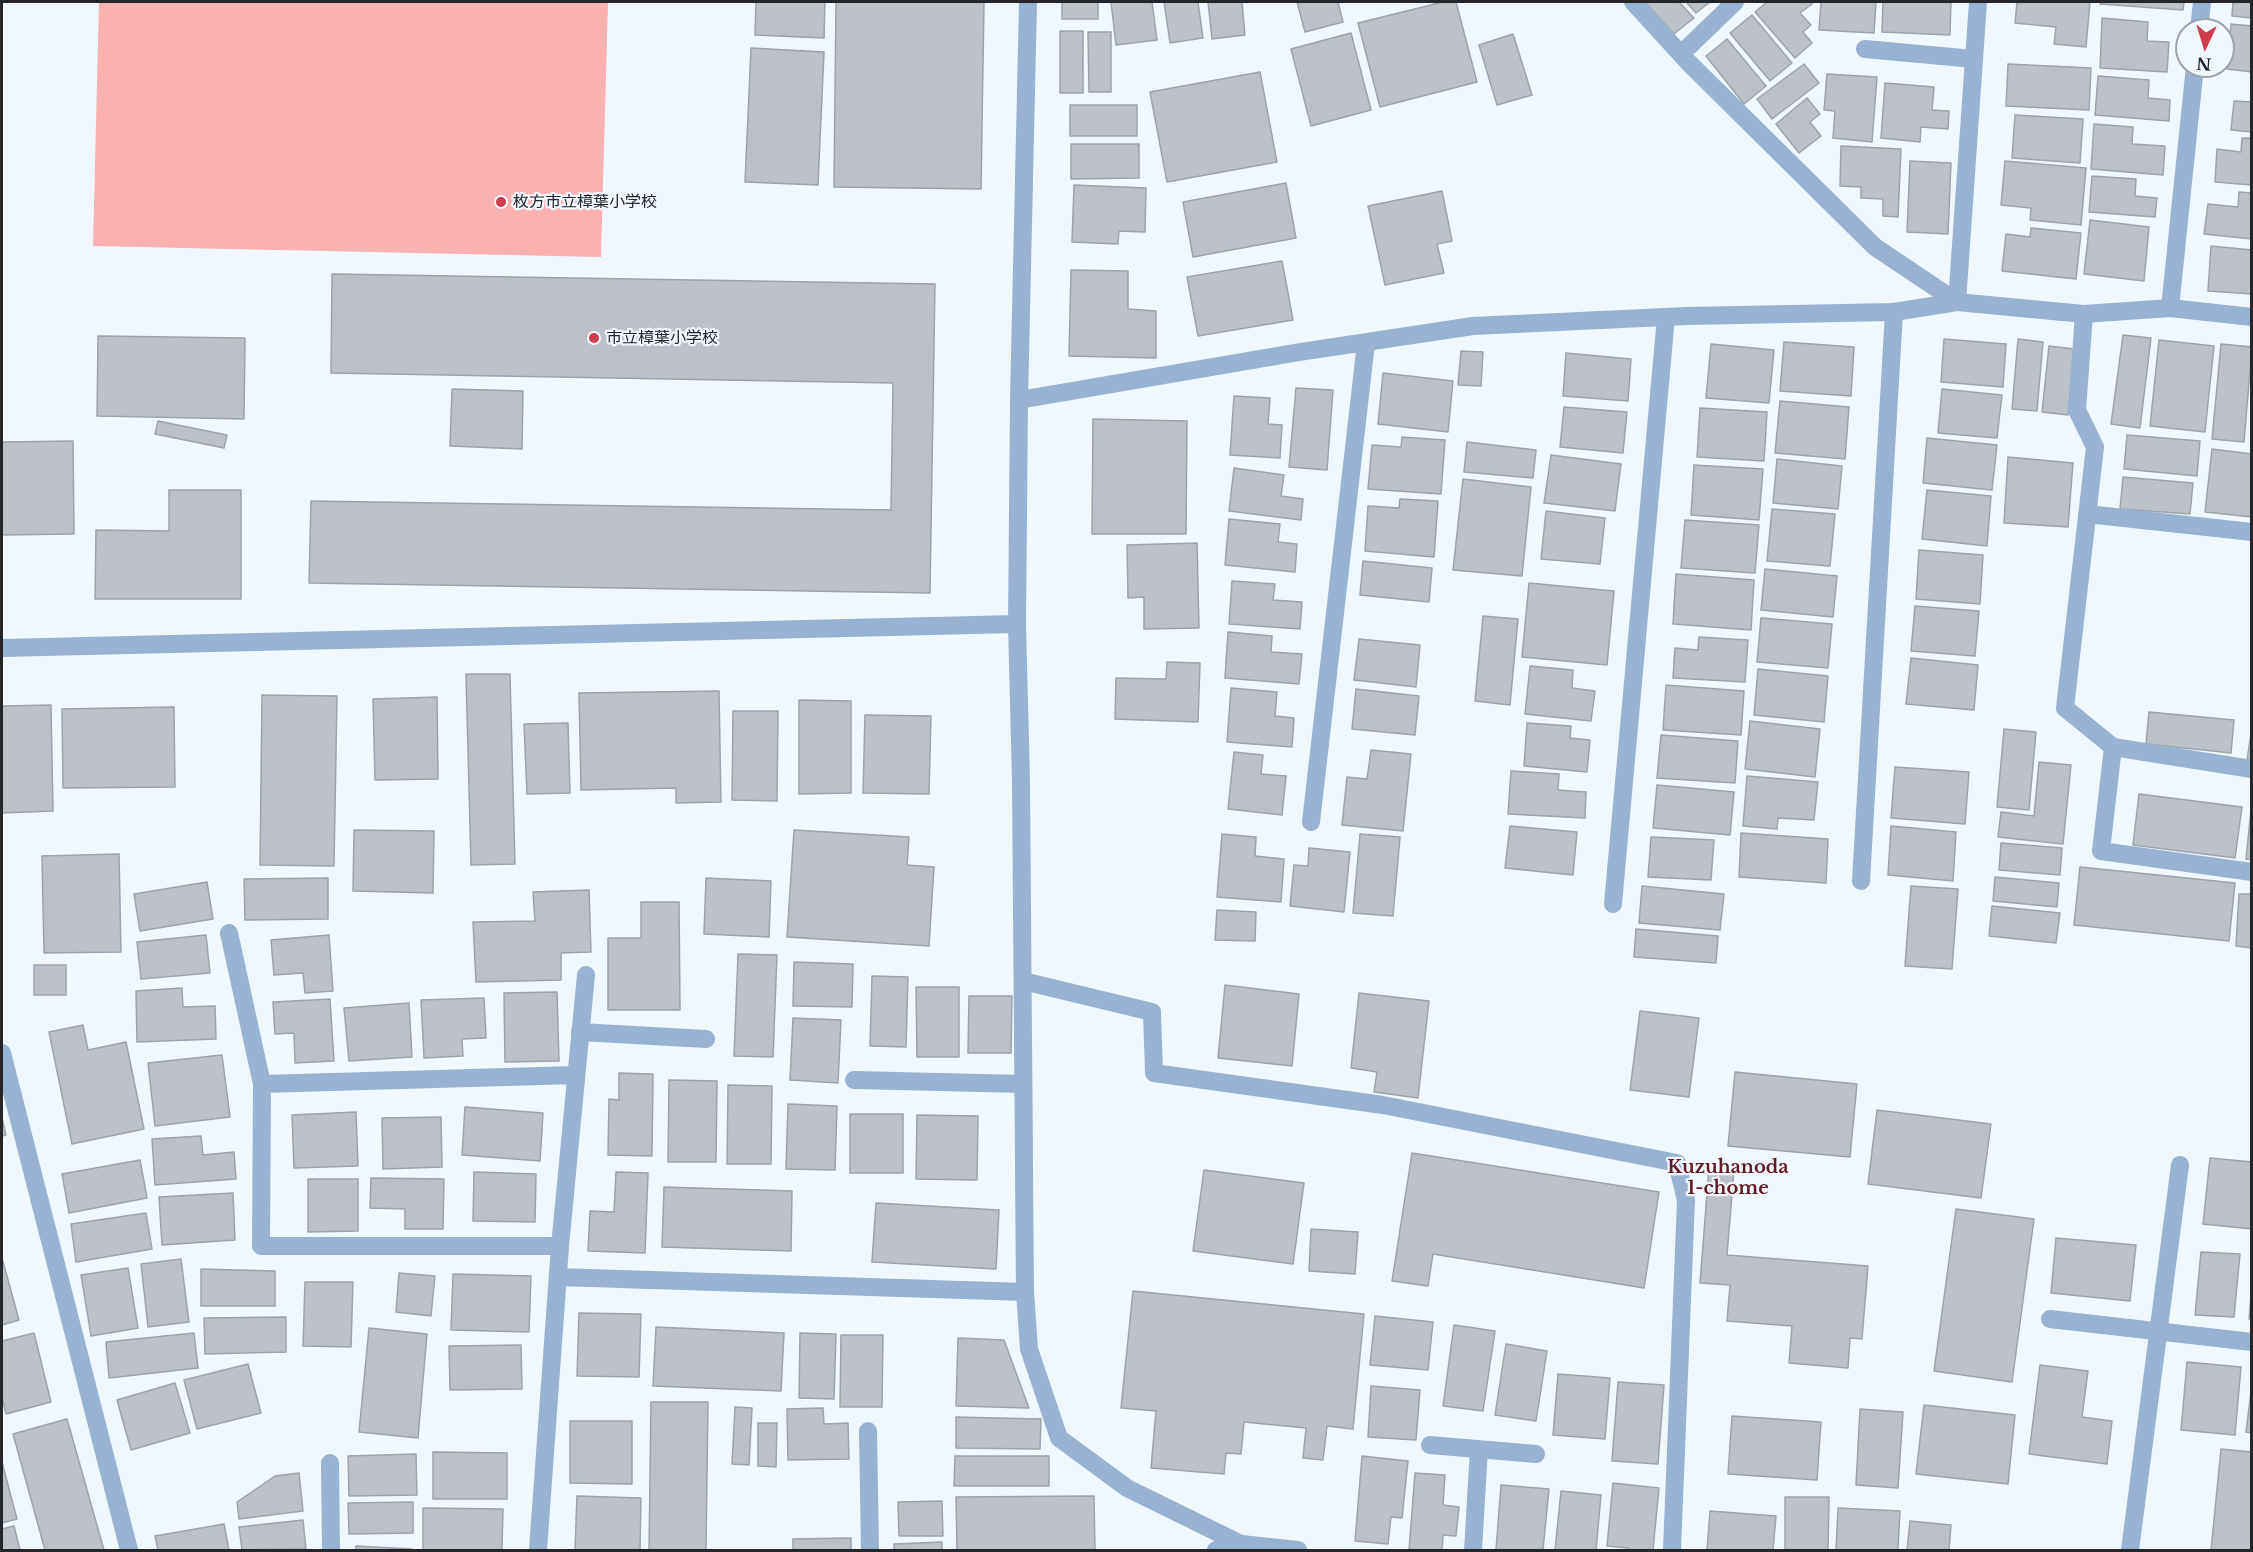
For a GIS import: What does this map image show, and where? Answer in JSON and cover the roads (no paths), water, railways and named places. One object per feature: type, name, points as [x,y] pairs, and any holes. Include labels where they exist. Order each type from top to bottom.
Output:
[{"type":"street","points":[[1028,2],[1019,400],[1017,624],[1025,1292],[1029,1349],[1059,1438],[1127,1488],[1241,1544],[1298,1551]]},
{"type":"street","points":[[1633,2],[1681,54],[1875,248],[1957,302]]},
{"type":"street","points":[[1681,54],[1736,2]]},
{"type":"street","points":[[1957,302],[1978,2]]},
{"type":"street","points":[[2200,18],[2202,2]]},
{"type":"street","points":[[1865,49],[1974,59]]},
{"type":"street","points":[[2170,308],[2194,78]]},
{"type":"street","points":[[1019,400],[1473,326],[1666,317],[1894,312],[1957,302],[2084,314],[2170,308],[2252,318]]},
{"type":"street","points":[[1861,881],[1894,312]]},
{"type":"street","points":[[2084,314],[2077,410],[2095,447],[2065,708],[2113,747],[2252,769]]},
{"type":"street","points":[[1613,904],[1666,317]]},
{"type":"street","points":[[1311,822],[1366,343]]},
{"type":"street","points":[[2087,514],[2252,532]]},
{"type":"street","points":[[2,648],[1017,624]]},
{"type":"street","points":[[2113,747],[2101,851],[2252,872]]},
{"type":"street","points":[[229,933],[262,1083],[261,1246],[560,1246]]},
{"type":"street","points":[[538,1551],[560,1246],[586,975]]},
{"type":"street","points":[[1023,981],[1152,1012],[1154,1073],[1383,1105],[1677,1163],[1686,1200],[1672,1551]]},
{"type":"street","points":[[580,1032],[706,1039]]},
{"type":"street","points":[[2,1053],[129,1551]]},
{"type":"street","points":[[262,1083],[576,1075]]},
{"type":"street","points":[[854,1080],[1023,1084]]},
{"type":"street","points":[[2130,1551],[2180,1165]]},
{"type":"street","points":[[558,1277],[1025,1292]]},
{"type":"street","points":[[2050,1319],[2252,1342]]},
{"type":"street","points":[[868,1431],[870,1551]]},
{"type":"street","points":[[1430,1445],[1536,1454]]},
{"type":"street","points":[[1473,1551],[1479,1449]]},
{"type":"street","points":[[330,1463],[331,1551]]},
{"type":"street","points":[[1216,1551],[1241,1544]]},
{"type":"place","name":"枚方市立樟葉小学校","points":[[501,202]]},
{"type":"place","name":"市立樟葉小学校","points":[[594,338]]},
{"type":"district","name":"Kuzuhanoda 1-chome","points":[[1728,1178]]}]
